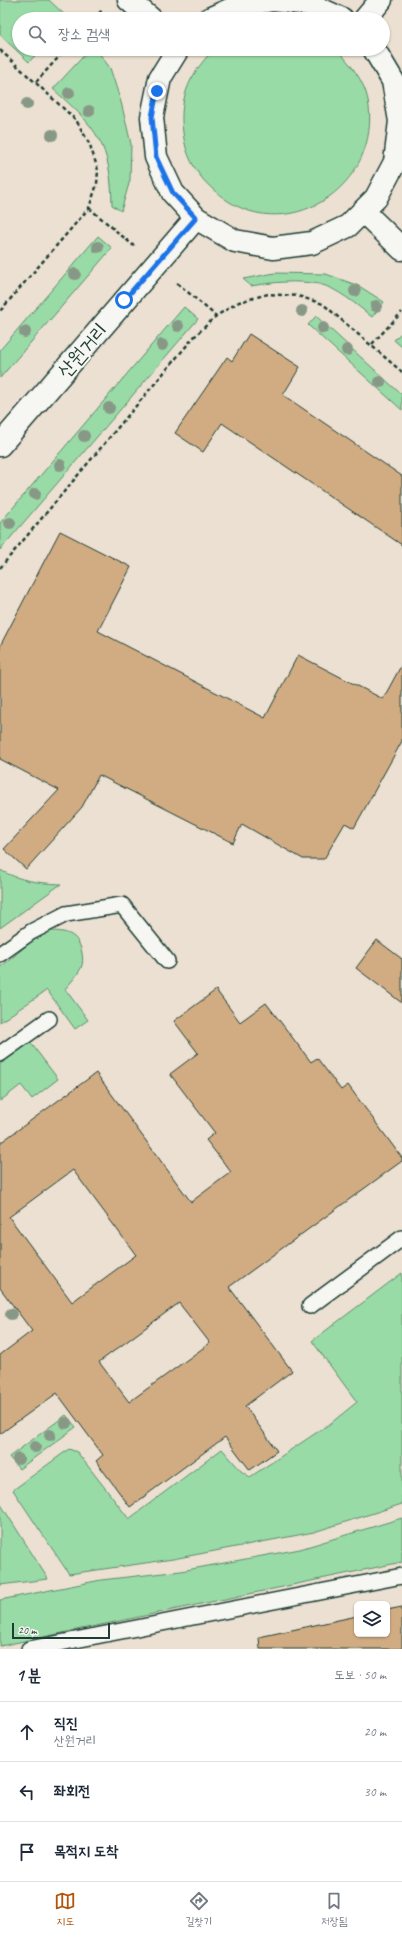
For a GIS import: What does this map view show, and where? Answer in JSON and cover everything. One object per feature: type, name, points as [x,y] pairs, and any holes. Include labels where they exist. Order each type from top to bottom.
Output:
[{"type":"main road","points":[[129,0],[143,12]]},
{"type":"main road","points":[[225,12],[238,6],[274,0],[309,4],[327,12]]},
{"type":"main road","points":[[371,12],[381,0]]},
{"type":"main road","points":[[174,56],[160,78],[152,117],[156,157],[173,193],[196,218],[234,240],[273,248],[312,243],[348,226],[376,198],[395,162],[400,121],[393,81],[378,56]]},
{"type":"main road","points":[[363,211],[402,249]]},
{"type":"main road","name":"산원거리","points":[[0,445],[196,218]]},
{"type":"lane","points":[[0,954],[31,932],[66,914],[122,905],[167,961]]},
{"type":"lane","points":[[0,1054],[49,1019]]},
{"type":"lane","points":[[310,1306],[402,1238]]},
{"type":"lane","points":[[29,1649],[402,1576]]},
{"type":"path","points":[[0,50],[76,120],[90,145],[98,170],[97,184],[89,208],[0,311]]},
{"type":"path","points":[[36,82],[60,56]]},
{"type":"path","points":[[0,568],[193,338],[216,316],[240,302],[268,294],[298,296],[323,304],[372,344],[402,372]]},
{"type":"path","points":[[372,344],[402,312]]},
{"type":"green space","points":[[0,0],[49,0],[62,12],[12,12],[12,46],[0,35]]},
{"type":"green space","points":[[23,56],[35,56],[29,62]]},
{"type":"green space","points":[[84,56],[101,56],[110,68],[121,102],[131,144],[130,180],[121,211],[112,205],[109,167],[99,139],[81,115],[53,89]]},
{"type":"green space","points":[[208,56],[343,56],[360,79],[366,93],[368,100],[369,131],[360,159],[345,183],[323,201],[298,212],[270,215],[242,209],[210,187],[199,175],[191,162],[184,139],[182,125],[182,113],[187,90],[191,79]]},
{"type":"green space","points":[[98,236],[112,248],[0,378],[0,350]]},
{"type":"green space","points":[[275,273],[326,274],[359,286],[384,302],[372,317],[340,293],[326,286],[302,282],[285,282],[251,286],[243,279]]},
{"type":"green space","points":[[184,307],[198,319],[0,550],[0,523]]},
{"type":"green space","points":[[316,316],[402,395],[402,410],[308,325]]},
{"type":"green space","points":[[402,332],[402,347],[394,340]]},
{"type":"green space","points":[[0,870],[15,877],[30,881],[61,884],[0,928]]},
{"type":"green space","points":[[46,931],[59,931],[70,934],[80,946],[83,957],[82,966],[65,989],[88,1020],[75,1029],[47,990],[0,1022],[0,967]]},
{"type":"green space","points":[[30,1042],[58,1079],[32,1099],[21,1085],[0,1101],[0,1064]]},
{"type":"green space","points":[[402,1273],[402,1504],[314,1532],[173,1559],[69,1574],[13,1490],[69,1449],[77,1452],[129,1519],[222,1449],[242,1472],[250,1477],[331,1423],[357,1402],[312,1341]]},
{"type":"green space","points":[[66,1415],[76,1427],[19,1469],[9,1457]]},
{"type":"green space","points":[[0,1503],[48,1579],[0,1585]]},
{"type":"green space","points":[[402,1518],[402,1562],[0,1646],[0,1600],[101,1580],[181,1571],[300,1549]]},
{"type":"building","points":[[249,334],[300,367],[283,395],[402,476],[402,545],[222,423],[203,452],[175,433],[227,357],[232,361]]},
{"type":"building","points":[[60,531],[131,567],[98,631],[265,718],[298,655],[383,699],[402,664],[402,741],[354,828],[345,823],[324,859],[303,859],[242,824],[233,843],[99,775],[82,807],[26,869],[4,849],[59,790],[0,759],[0,646]]},
{"type":"building","points":[[377,940],[402,959],[402,1003],[356,968]]},
{"type":"building","points":[[216,990],[240,1022],[266,1003],[311,1062],[317,1058],[341,1090],[348,1085],[402,1158],[402,1161],[229,1287],[292,1371],[245,1406],[277,1451],[250,1470],[225,1437],[130,1507],[96,1461],[103,1455],[57,1393],[0,1434],[0,1355],[32,1331],[0,1288],[0,1143],[96,1073],[191,1202],[231,1172],[206,1140],[215,1133],[170,1074],[198,1053],[174,1021]],"holes":[[[73,1170],[136,1255],[72,1302],[9,1217]],[[179,1303],[210,1343],[129,1402],[99,1362]]]},
{"type":"building","points":[[402,1607],[402,1649],[260,1649],[259,1637],[354,1617],[354,1637],[390,1637],[390,1609]]},
{"type":"route","points":[[124,300],[196,218],[173,193],[156,157],[152,117],[157,91]]}]
